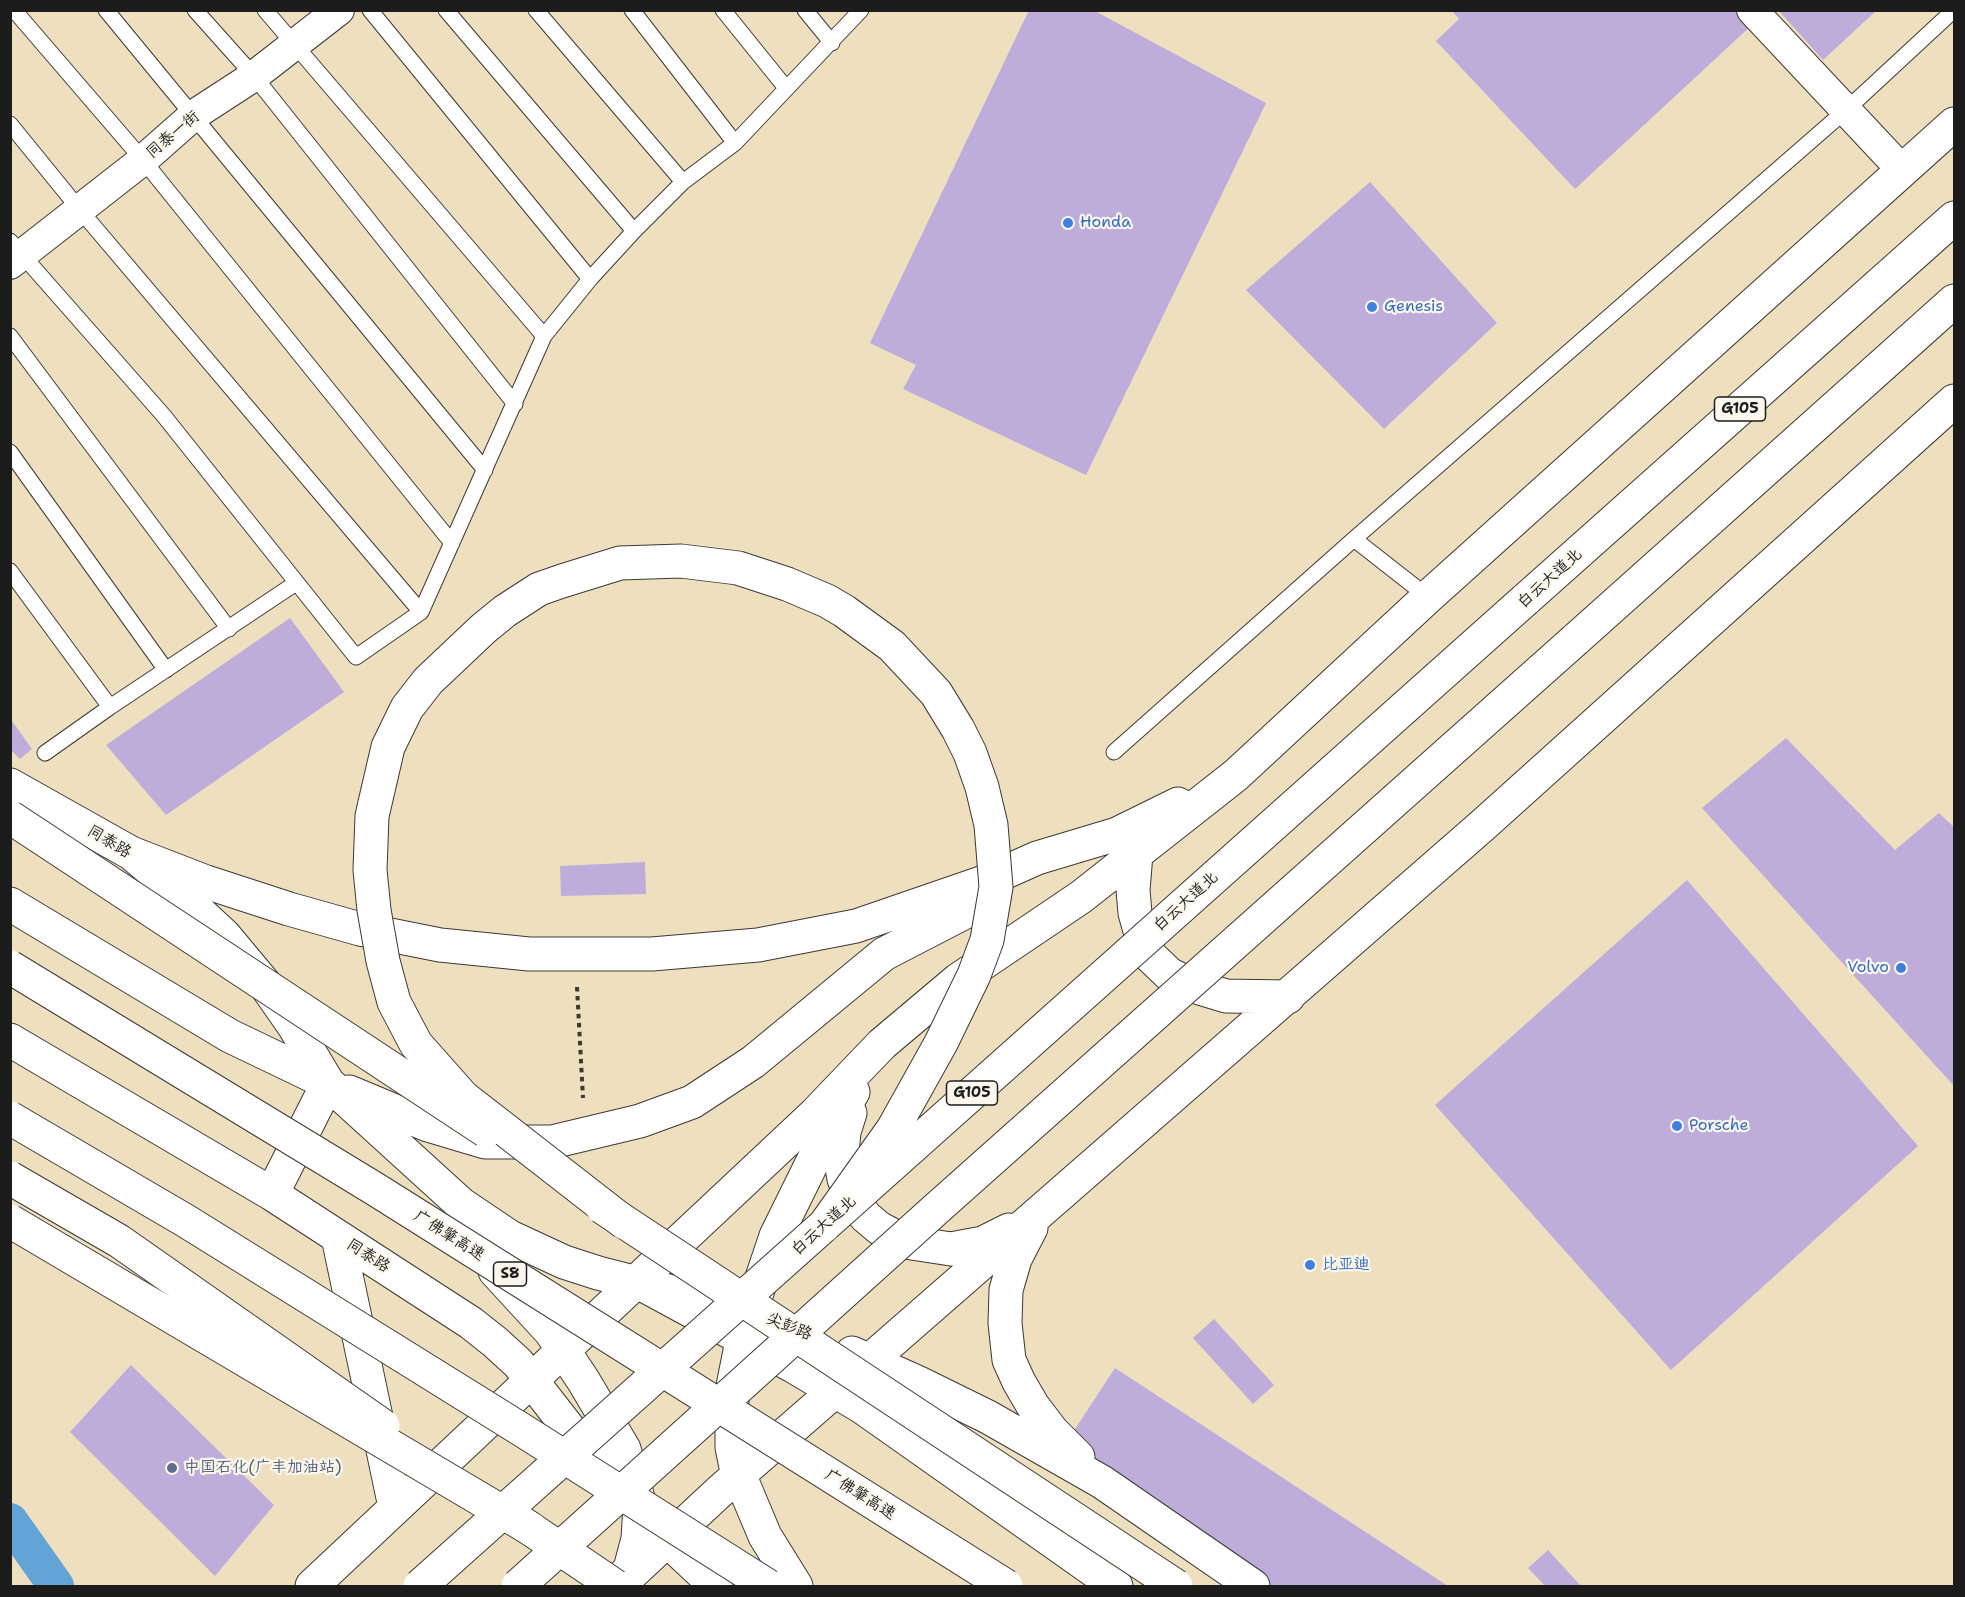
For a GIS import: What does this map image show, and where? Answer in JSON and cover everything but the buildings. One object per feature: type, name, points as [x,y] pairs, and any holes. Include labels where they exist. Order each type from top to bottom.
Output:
[{"type":"main road","points":[[10,904],[230,1036],[328,1083],[428,1125],[485,1142],[552,1142],[640,1121],[692,1102],[753,1062],[884,954],[1127,844],[1236,775],[1428,597],[1954,124]]},
{"type":"main road","name":"白云大道北","points":[[420,1587],[1392,717],[1954,219]]},
{"type":"main road","points":[[518,1587],[935,1210],[1954,302]]},
{"type":"main road","points":[[616,1587],[719,1492],[1483,825],[1954,400]]},
{"type":"main road","points":[[625,1223],[463,1097],[416,1044],[394,1002],[383,961],[370,870],[371,833],[377,790],[388,747],[397,727],[407,708],[428,681],[462,647],[505,611],[539,589],[620,563],[681,561],[738,568],[762,574],[798,588],[844,611],[892,646],[936,693],[958,729],[973,762],[991,825],[996,887],[987,940],[974,975],[941,1043],[908,1103],[871,1162],[824,1226]]},
{"type":"main road","name":"同泰路","points":[[10,785],[131,853],[224,935],[264,983],[294,1026],[328,1083]]},
{"type":"main road","points":[[10,817],[1176,1587]]},
{"type":"main road","points":[[1127,844],[1138,923],[1146,952],[1169,974],[1193,986],[1226,996],[1288,997]]},
{"type":"main road","points":[[131,853],[206,882],[289,909],[360,928],[440,945],[529,954],[652,954],[758,945],[856,926],[981,883],[1037,858],[1127,844]]},
{"type":"main road","points":[[312,1587],[815,1114],[882,1044],[958,980],[1081,897],[1127,844]]},
{"type":"main road","name":"广佛肇高速","points":[[10,967],[375,1189],[1006,1587]]},
{"type":"main road","name":"同泰路","points":[[10,1040],[272,1194],[487,1336],[518,1363],[575,1438],[667,1541]]},
{"type":"main road","points":[[882,1044],[851,1107],[844,1132],[841,1162],[844,1179],[853,1201],[866,1217],[879,1228],[905,1242],[951,1249],[983,1243],[1037,1215]]},
{"type":"main road","points":[[796,1587],[765,1536],[736,1467],[731,1422],[737,1361],[759,1282],[790,1207],[825,1139],[882,1044]]},
{"type":"main road","points":[[272,1194],[328,1083]]},
{"type":"main road","points":[[328,1083],[410,1178],[552,1332],[624,1449],[640,1505],[638,1539],[630,1569],[616,1587]]},
{"type":"main road","name":"尖彭路","points":[[328,1083],[461,1204],[510,1237],[564,1262],[598,1273],[768,1317],[919,1383],[988,1417],[1102,1482],[1253,1587]]},
{"type":"main road","points":[[10,1118],[186,1221],[768,1587]]},
{"type":"main road","points":[[10,1178],[119,1241],[616,1587]]},
{"type":"main road","points":[[1037,1215],[1015,1259],[1006,1290],[1005,1323],[1009,1359],[1033,1406],[1052,1431],[1102,1482]]},
{"type":"main road","points":[[10,1221],[531,1529]]},
{"type":"main road","points":[[338,1237],[395,1507]]},
{"type":"main road","points":[[638,1282],[793,1366],[861,1407],[1116,1587]]},
{"type":"main road","points":[[667,1541],[716,1587]]},
{"type":"street","name":"同泰一街","points":[[14,253],[80,210],[143,160],[194,115],[254,76],[339,10]]},
{"type":"street","points":[[1752,10],[1902,170]]},
{"type":"lane","points":[[14,10],[143,160],[452,543]]},
{"type":"lane","points":[[106,10],[485,470]]},
{"type":"lane","points":[[195,10],[254,76],[514,404]]},
{"type":"lane","points":[[265,10],[544,336]]},
{"type":"lane","points":[[370,10],[590,279]]},
{"type":"lane","points":[[446,10],[634,231]]},
{"type":"lane","points":[[536,10],[683,182]]},
{"type":"lane","points":[[632,10],[735,143]]},
{"type":"lane","points":[[723,10],[786,88]]},
{"type":"lane","points":[[805,10],[832,43]]},
{"type":"lane","points":[[14,253],[164,416],[356,657],[421,612],[544,336],[590,279],[634,231],[683,182],[735,143],[861,10]]},
{"type":"lane","points":[[1114,753],[1354,539],[1845,111],[1954,10]]},
{"type":"lane","points":[[10,124],[80,210],[421,612]]},
{"type":"lane","points":[[10,336],[229,629]]},
{"type":"lane","points":[[10,452],[166,670]]},
{"type":"lane","points":[[1354,539],[1428,597]]},
{"type":"lane","points":[[10,571],[110,707]]},
{"type":"lane","points":[[45,753],[296,583]]},
{"type":"path","points":[[576,984],[583,1098]]},
{"type":"waterway","points":[[10,1521],[56,1586]]},
{"type":"place","name":"Honda","points":[[1068,223]]},
{"type":"place","name":"Genesis","points":[[1372,307]]},
{"type":"place","name":"Volvo","points":[[1901,968]]},
{"type":"place","name":"Porsche","points":[[1677,1126]]},
{"type":"place","name":"比亚迪","points":[[1310,1265]]},
{"type":"place","name":"中国石化(广丰加油站)","points":[[172,1468]]}]
